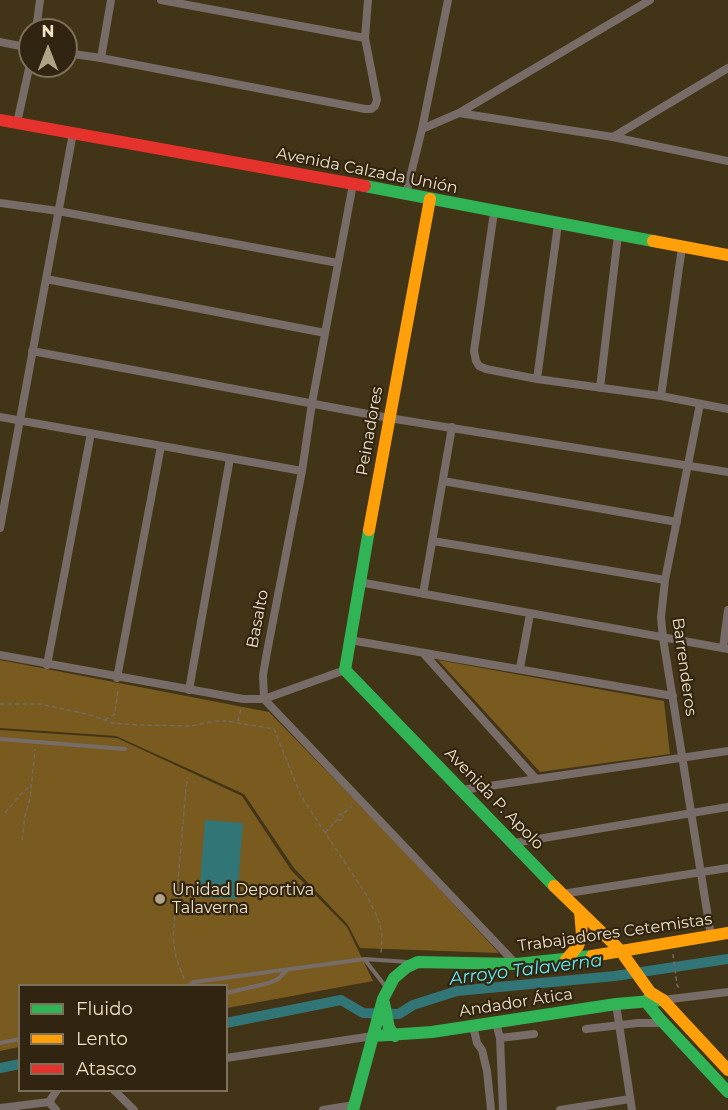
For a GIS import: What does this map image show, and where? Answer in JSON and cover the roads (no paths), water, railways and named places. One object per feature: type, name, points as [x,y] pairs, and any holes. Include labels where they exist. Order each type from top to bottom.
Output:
[{"type":"street","points":[[38,18],[40,0]]},
{"type":"street","points":[[101,58],[111,0]]},
{"type":"street","points":[[161,0],[365,38]]},
{"type":"street","points":[[78,55],[365,109],[375,106],[377,100],[365,38],[368,0]]},
{"type":"street","points":[[406,194],[422,129],[448,0]]},
{"type":"street","points":[[422,129],[459,113],[650,0]]},
{"type":"street","points":[[0,42],[18,46]]},
{"type":"street","points":[[613,137],[728,68]]},
{"type":"street","points":[[17,123],[27,78]]},
{"type":"street","points":[[459,113],[613,137],[728,161]]},
{"type":"street","name":"Avenida Calzada Unión","points":[[0,120],[728,255]]},
{"type":"street","points":[[0,528],[73,133]]},
{"type":"street","name":"Basalto","points":[[264,699],[267,652],[353,184]]},
{"type":"street","name":"Peinadores","points":[[345,670],[359,582],[430,199]]},
{"type":"street","points":[[0,203],[338,263]]},
{"type":"street","points":[[494,212],[474,351],[479,366],[537,379],[661,396],[700,404],[728,406]]},
{"type":"street","points":[[537,379],[558,224]]},
{"type":"street","points":[[600,388],[618,235]]},
{"type":"street","points":[[661,396],[682,247]]},
{"type":"street","points":[[46,279],[325,333]]},
{"type":"street","points":[[32,351],[389,418],[728,472]]},
{"type":"street","name":"Barrenderos","points":[[700,404],[664,580],[662,603],[663,638],[711,936]]},
{"type":"street","points":[[0,417],[302,471]]},
{"type":"street","points":[[423,594],[452,427]]},
{"type":"street","points":[[47,664],[91,433]]},
{"type":"street","points":[[117,678],[161,446]]},
{"type":"street","points":[[189,690],[230,458]]},
{"type":"street","points":[[443,481],[677,522]]},
{"type":"street","points":[[433,542],[664,580]]},
{"type":"street","points":[[359,582],[726,649],[728,610]]},
{"type":"street","points":[[520,668],[530,614]]},
{"type":"street","points":[[350,640],[425,655],[520,668],[673,696]]},
{"type":"street","points":[[0,655],[243,699],[264,699],[345,670]]},
{"type":"street","points":[[425,655],[536,779]]},
{"type":"street","name":"Avenida P. Apolo","points":[[345,670],[562,894],[620,950],[664,1023],[728,1092]]},
{"type":"street","points":[[264,699],[516,964]]},
{"type":"street","points":[[462,789],[728,751]]},
{"type":"street","points":[[514,843],[728,807]]},
{"type":"street","points":[[562,894],[728,868]]},
{"type":"street","points":[[566,960],[578,946],[582,935],[580,911]]},
{"type":"street","name":"Trabajadores Cetemistas","points":[[386,993],[401,971],[418,962],[516,964],[566,960],[728,933]]},
{"type":"street","points":[[663,1000],[728,992]]},
{"type":"street","points":[[386,993],[392,1032]]},
{"type":"street","points":[[322,1110],[354,1108],[386,993]]},
{"type":"street","name":"Andador Ática","points":[[374,1033],[496,1023],[616,1004],[648,994],[663,1000]]},
{"type":"street","points":[[663,1000],[727,1069]]},
{"type":"street","points":[[616,1004],[632,1110]]},
{"type":"street","points":[[496,1023],[500,1038],[502,1110]]},
{"type":"street","points":[[586,1029],[664,1023]]},
{"type":"street","points":[[473,1026],[487,1071],[491,1110]]},
{"type":"street","points":[[228,1058],[374,1033]]},
{"type":"street","points":[[500,1038],[534,1034]]},
{"type":"street","points":[[708,1071],[727,1069]]},
{"type":"street","points":[[0,1108],[49,1102],[56,1092]]},
{"type":"street","points":[[116,1092],[134,1110]]},
{"type":"street","points":[[560,1110],[630,1099]]},
{"type":"street","points":[[49,1102],[56,1110]]},
{"type":"lane","points":[[0,739],[125,749]]},
{"type":"lane","points":[[365,959],[386,993]]},
{"type":"lane","points":[[191,984],[365,959],[418,962]]},
{"type":"lane","points":[[228,993],[270,983],[286,971]]},
{"type":"lane","points":[[0,1043],[18,1039]]},
{"type":"water","points":[[205,820],[243,823],[237,899],[199,897]]},
{"type":"waterway","name":"Arroyo Talaverna","points":[[228,1023],[341,1000],[363,1013],[399,1014],[413,1005],[457,991],[615,976],[728,959]]},
{"type":"waterway","name":"Arroyo Talaverna","points":[[0,1068],[18,1064]]},
{"type":"place","name":"Unidad Deportiva Talaverna","points":[[160,899]]}]
